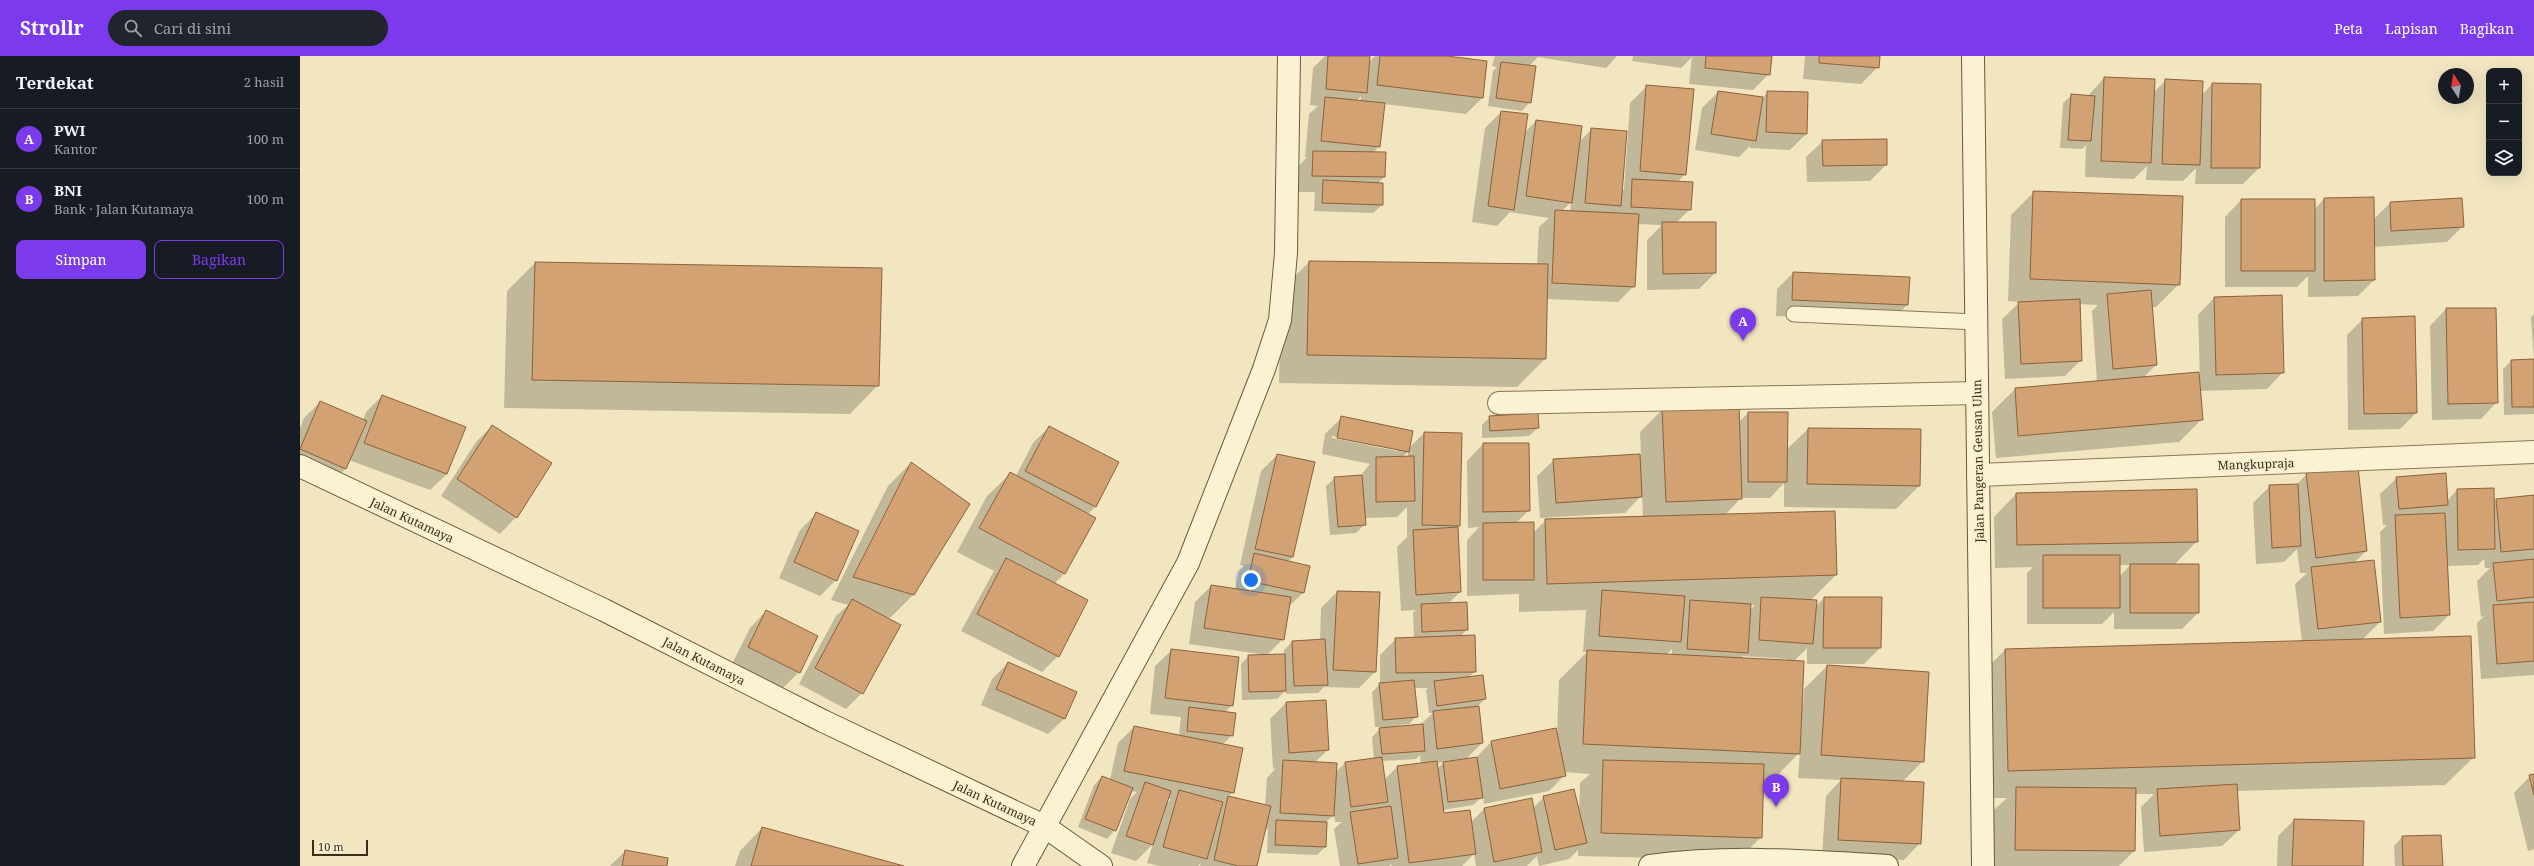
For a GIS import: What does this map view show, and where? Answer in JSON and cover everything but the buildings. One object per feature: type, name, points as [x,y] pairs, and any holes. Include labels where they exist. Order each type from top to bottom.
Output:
[{"type":"main road","points":[[1023,866],[1188,563],[1266,362],[1280,320],[1286,254],[1289,56]]},
{"type":"main road","name":"Jalan Pangeran Geusan Ulun","points":[[1973,56],[1983,866]]},
{"type":"main road","points":[[1499,404],[1977,393]]},
{"type":"main road","name":"Mangkupraja","points":[[1978,475],[2534,452]]},
{"type":"main road","name":"Jalan Kutamaya","points":[[300,466],[604,610],[822,721],[1044,826],[1101,866]]},
{"type":"main road","points":[[1650,866],[1689,860],[1752,858],[1887,866]]},
{"type":"lane","points":[[1794,314],[1977,322]]},
{"type":"place","name":"PWI","points":[[1743,341]]},
{"type":"place","name":"BNI","points":[[1776,807]]}]
